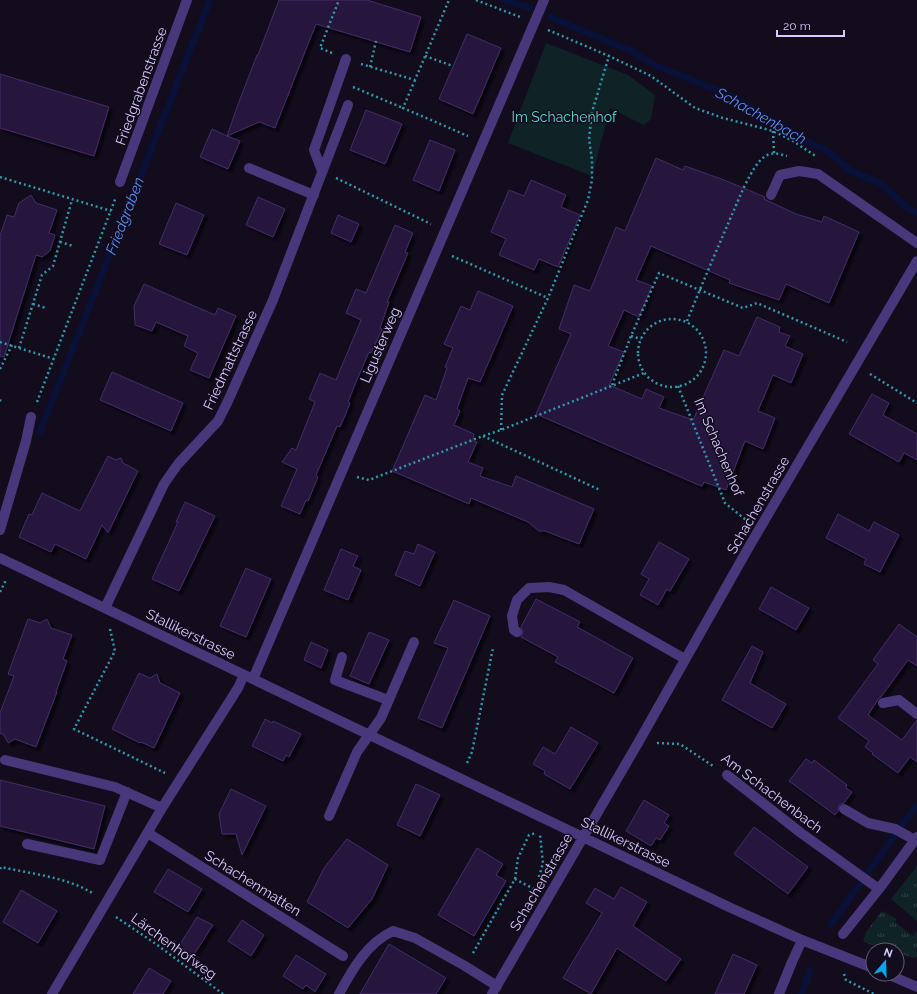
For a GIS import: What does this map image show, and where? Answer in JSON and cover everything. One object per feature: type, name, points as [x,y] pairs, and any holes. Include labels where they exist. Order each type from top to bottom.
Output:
[{"type":"street","name":"Friedgrabenstrasse","points":[[120,182],[187,0]]},
{"type":"street","name":"Ligusterweg","points":[[248,677],[341,472],[544,0]]},
{"type":"street","points":[[322,171],[314,150],[346,59]]},
{"type":"street","name":"Friedmattstrasse","points":[[105,608],[164,484],[178,464],[218,421],[228,401],[273,300],[348,105]]},
{"type":"street","points":[[249,168],[314,195]]},
{"type":"street","points":[[771,195],[780,175],[799,171],[818,174],[917,243]]},
{"type":"street","name":"Schachenstrasse","points":[[494,990],[584,837],[759,530],[917,261]]},
{"type":"street","points":[[0,530],[32,417]]},
{"type":"street","name":"Stallikerstrasse","points":[[0,558],[724,904],[802,940],[865,965]]},
{"type":"street","points":[[517,632],[514,630],[512,616],[517,600],[529,588],[549,587],[564,590],[686,659]]},
{"type":"street","points":[[329,816],[357,752],[381,718],[414,642]]},
{"type":"street","points":[[342,658],[334,680],[388,700]]},
{"type":"street","points":[[52,994],[162,808],[238,688],[248,677]]},
{"type":"street","points":[[884,703],[899,700],[917,714]]},
{"type":"street","points":[[5,760],[115,787],[162,808]]},
{"type":"street","name":"Am Schachenbach","points":[[727,775],[801,833],[879,890]]},
{"type":"street","points":[[27,844],[100,860],[127,792]]},
{"type":"street","points":[[843,934],[879,890],[916,839],[895,829],[868,824],[844,809]]},
{"type":"street","name":"Schachenmatten","points":[[148,833],[343,956]]},
{"type":"street","points":[[339,994],[356,964],[382,936],[394,931],[415,938],[465,966],[494,990]]},
{"type":"street","points":[[779,994],[802,940]]},
{"type":"street","points":[[905,982],[917,987]]},
{"type":"path","points":[[339,0],[320,48],[346,59],[414,80]]},
{"type":"path","points":[[403,108],[449,0]]},
{"type":"path","points":[[476,0],[535,23],[651,76],[695,108],[724,118],[773,131],[793,141],[819,158]]},
{"type":"path","points":[[370,67],[376,41]]},
{"type":"path","points":[[425,56],[453,66]]},
{"type":"path","points":[[501,430],[502,395],[548,298],[588,200],[592,180],[592,160],[589,139],[592,112],[609,56]]},
{"type":"path","points":[[338,81],[483,143]]},
{"type":"path","points":[[773,131],[774,153]]},
{"type":"path","points":[[341,472],[369,480],[501,430],[644,373],[638,360],[640,339],[650,325],[669,318],[687,321],[749,178],[760,160],[774,153],[792,158]]},
{"type":"path","points":[[322,171],[445,230]]},
{"type":"path","points":[[0,177],[111,211]]},
{"type":"path","points":[[32,417],[111,211],[120,182]]},
{"type":"path","points":[[19,348],[42,275],[52,266],[72,200]]},
{"type":"path","points":[[60,242],[73,246]]},
{"type":"path","points":[[437,249],[548,298]]},
{"type":"path","points":[[612,385],[660,273],[743,308],[757,303],[847,342]]},
{"type":"path","points":[[33,304],[46,308]]},
{"type":"path","name":"Im Schachenhof","points":[[644,373],[652,381],[670,388],[691,382],[705,365],[706,344],[700,332],[687,321]]},
{"type":"path","points":[[632,336],[640,339]]},
{"type":"path","points":[[0,342],[54,359]]},
{"type":"path","points":[[0,369],[12,345]]},
{"type":"path","points":[[856,366],[917,403]]},
{"type":"path","name":"Im Schachenhof","points":[[678,386],[725,503],[759,530]]},
{"type":"path","points":[[482,436],[600,490]]},
{"type":"path","points":[[117,614],[110,631],[115,651],[74,729],[168,774]]},
{"type":"path","points":[[466,765],[472,752],[493,648]]},
{"type":"path","name":"Am Schachenbach","points":[[638,743],[680,744],[727,775]]},
{"type":"path","name":"Schachenstrasse","points":[[515,879],[518,858],[530,835],[539,832],[543,863],[538,879]]},
{"type":"path","points":[[0,869],[1,867],[35,874],[81,886],[98,896]]},
{"type":"path","points":[[465,966],[515,879],[534,889]]},
{"type":"path","name":"Schachenstrasse","points":[[530,896],[536,884]]},
{"type":"path","name":"Lärchenhofweg","points":[[112,915],[156,944],[223,994]]},
{"type":"path","points":[[846,980],[874,994]]},
{"type":"green space","name":"Im Schachenhof","points":[[546,43],[628,75],[655,95],[651,119],[644,125],[610,108],[592,176],[508,143]]},
{"type":"green space","points":[[917,866],[917,921],[891,899]]},
{"type":"green space","points":[[882,911],[897,919],[895,922],[913,936],[917,931],[917,957],[914,958],[905,955],[905,942],[863,942],[866,932]]},
{"type":"building","points":[[279,0],[367,0],[421,17],[410,52],[316,24],[275,128],[259,122],[227,136]]},
{"type":"building","points":[[467,34],[501,48],[473,114],[439,99]]},
{"type":"building","points":[[0,74],[109,107],[94,156],[0,128]]},
{"type":"building","points":[[366,110],[402,124],[385,164],[350,150]]},
{"type":"building","points":[[212,129],[240,141],[228,169],[200,157]]},
{"type":"building","points":[[430,140],[455,150],[439,191],[413,180]]},
{"type":"building","points":[[656,158],[683,170],[685,166],[724,180],[765,197],[764,199],[796,214],[822,222],[824,216],[859,232],[829,303],[786,284],[779,300],[729,283],[730,280],[651,246],[636,280],[652,286],[639,317],[624,310],[608,346],[624,352],[609,385],[642,399],[646,389],[664,397],[659,408],[693,420],[724,350],[739,356],[757,317],[780,327],[779,332],[790,336],[785,346],[803,354],[791,383],[773,375],[758,411],[775,418],[763,449],[745,441],[726,490],[704,482],[701,486],[536,414],[571,334],[559,329],[574,285],[590,291],[616,227],[625,231]]},
{"type":"building","points":[[531,180],[566,195],[561,207],[580,215],[558,267],[539,259],[534,270],[499,255],[506,239],[491,232],[509,190],[524,196]]},
{"type":"building","points":[[31,195],[36,203],[57,210],[49,233],[55,235],[50,251],[42,257],[36,255],[4,357],[0,356],[0,236],[7,215],[14,217],[19,203]]},
{"type":"building","points":[[258,197],[285,209],[273,237],[246,225]]},
{"type":"building","points":[[176,203],[204,215],[187,255],[159,244]]},
{"type":"building","points":[[338,215],[359,224],[351,242],[331,233]]},
{"type":"building","points":[[395,225],[413,233],[405,252],[408,253],[387,302],[389,302],[380,328],[382,329],[371,353],[369,352],[348,402],[350,403],[344,418],[340,427],[337,426],[316,475],[318,477],[308,501],[306,500],[300,514],[281,506],[297,469],[282,462],[292,448],[296,450],[315,402],[309,399],[320,373],[336,380],[361,320],[346,313],[356,289],[366,293]]},
{"type":"building","points":[[144,284],[215,315],[218,308],[236,316],[209,378],[190,370],[198,353],[184,346],[188,336],[156,322],[152,331],[135,325],[134,306]]},
{"type":"building","points":[[478,291],[513,306],[480,382],[468,378],[457,409],[460,411],[454,425],[474,434],[473,441],[477,442],[468,462],[483,468],[480,476],[512,487],[516,476],[594,509],[579,544],[545,531],[539,531],[528,522],[471,498],[469,504],[392,471],[425,395],[436,400],[447,368],[445,367],[453,348],[444,344],[461,306],[470,310]]},
{"type":"building","points":[[112,372],[183,403],[171,431],[100,400]]},
{"type":"building","points":[[872,394],[889,403],[883,415],[917,434],[917,460],[904,453],[899,462],[849,434]]},
{"type":"building","points":[[108,456],[116,460],[121,458],[123,463],[138,471],[108,533],[102,525],[86,559],[55,544],[51,552],[19,537],[29,514],[32,515],[42,493],[80,511]]},
{"type":"building","points":[[185,502],[215,516],[179,591],[152,579],[178,522],[176,522]]},
{"type":"building","points":[[838,514],[869,531],[874,522],[899,535],[880,572],[864,564],[866,559],[826,538]]},
{"type":"building","points":[[659,542],[689,559],[670,591],[667,589],[658,605],[640,595],[649,579],[641,574]]},
{"type":"building","points":[[418,544],[435,552],[420,586],[395,575],[405,551],[414,554]]},
{"type":"building","points":[[341,549],[358,556],[353,566],[361,570],[348,600],[324,590]]},
{"type":"building","points":[[246,568],[271,579],[246,637],[220,626]]},
{"type":"building","points":[[771,587],[809,608],[796,630],[759,609]]},
{"type":"building","points":[[536,599],[580,622],[577,627],[633,658],[614,693],[555,662],[558,657],[521,637],[523,632],[521,627]]},
{"type":"building","points":[[454,600],[490,616],[442,728],[418,718],[448,648],[434,643]]},
{"type":"building","points":[[28,619],[40,623],[47,619],[51,628],[72,635],[63,659],[67,661],[36,747],[15,739],[8,743],[4,735],[0,733],[0,713],[14,676],[8,674]]},
{"type":"building","points":[[899,624],[917,637],[917,666],[908,660],[868,715],[902,740],[917,720],[917,762],[910,757],[898,773],[865,747],[869,741],[838,718],[878,664],[873,660]]},
{"type":"building","points":[[369,632],[389,640],[369,684],[350,676]]},
{"type":"building","points":[[311,642],[328,650],[321,668],[304,660]]},
{"type":"building","points":[[752,646],[763,652],[750,683],[786,704],[772,728],[722,700]]},
{"type":"building","points":[[139,673],[150,678],[157,674],[160,683],[180,693],[154,748],[141,742],[140,743],[112,729]]},
{"type":"building","points":[[265,719],[272,723],[273,721],[301,734],[289,757],[286,755],[283,761],[252,746]]},
{"type":"building","points":[[571,727],[598,743],[570,789],[544,774],[545,771],[533,764],[543,747],[555,754]]},
{"type":"building","points":[[806,759],[812,763],[814,760],[847,785],[846,788],[852,792],[844,803],[839,805],[838,811],[835,815],[789,781]]},
{"type":"building","points":[[0,780],[105,806],[94,849],[0,826]]},
{"type":"building","points":[[416,784],[440,795],[420,836],[397,825]]},
{"type":"building","points":[[231,789],[266,806],[242,855],[236,834],[222,834],[219,814]]},
{"type":"building","points":[[644,800],[669,815],[664,823],[669,826],[660,840],[656,838],[651,846],[626,831]]},
{"type":"building","points":[[754,827],[808,867],[788,894],[734,854]]},
{"type":"building","points":[[347,839],[388,865],[372,899],[348,928],[307,902],[324,868]]},
{"type":"building","points":[[477,848],[503,864],[496,875],[506,881],[474,936],[438,915]]},
{"type":"building","points":[[168,869],[202,889],[188,912],[154,892]]},
{"type":"building","points":[[621,887],[647,902],[633,926],[681,959],[666,981],[617,948],[591,994],[563,978],[602,913],[586,903],[595,888],[614,899]]},
{"type":"building","points":[[21,890],[57,911],[38,943],[3,922]]},
{"type":"building","points":[[197,917],[213,925],[193,956],[179,946]]},
{"type":"building","points":[[242,920],[264,935],[251,956],[228,941]]},
{"type":"building","points":[[389,944],[446,978],[436,994],[360,994]]},
{"type":"building","points":[[733,954],[757,965],[744,994],[715,994]]},
{"type":"building","points":[[296,955],[326,974],[315,992],[306,985],[303,989],[283,976]]},
{"type":"building","points":[[149,968],[171,981],[163,994],[133,994]]},
{"type":"waterway","name":"Friedgraben","points":[[40,432],[210,0]]},
{"type":"waterway","name":"Schachenbach","points":[[504,0],[530,8]]},
{"type":"waterway","name":"Schachenbach","points":[[550,17],[631,51],[655,65],[736,98],[763,116],[783,126],[797,137],[826,150],[851,171],[882,184],[906,207],[917,213]]},
{"type":"waterway","name":"Schachenbach","points":[[903,824],[917,806]]},
{"type":"waterway","name":"Schachenbach","points":[[868,872],[894,837]]},
{"type":"waterway","name":"Schachenbach","points":[[831,924],[861,883]]},
{"type":"waterway","name":"Schachenbach","points":[[802,994],[810,970]]}]
